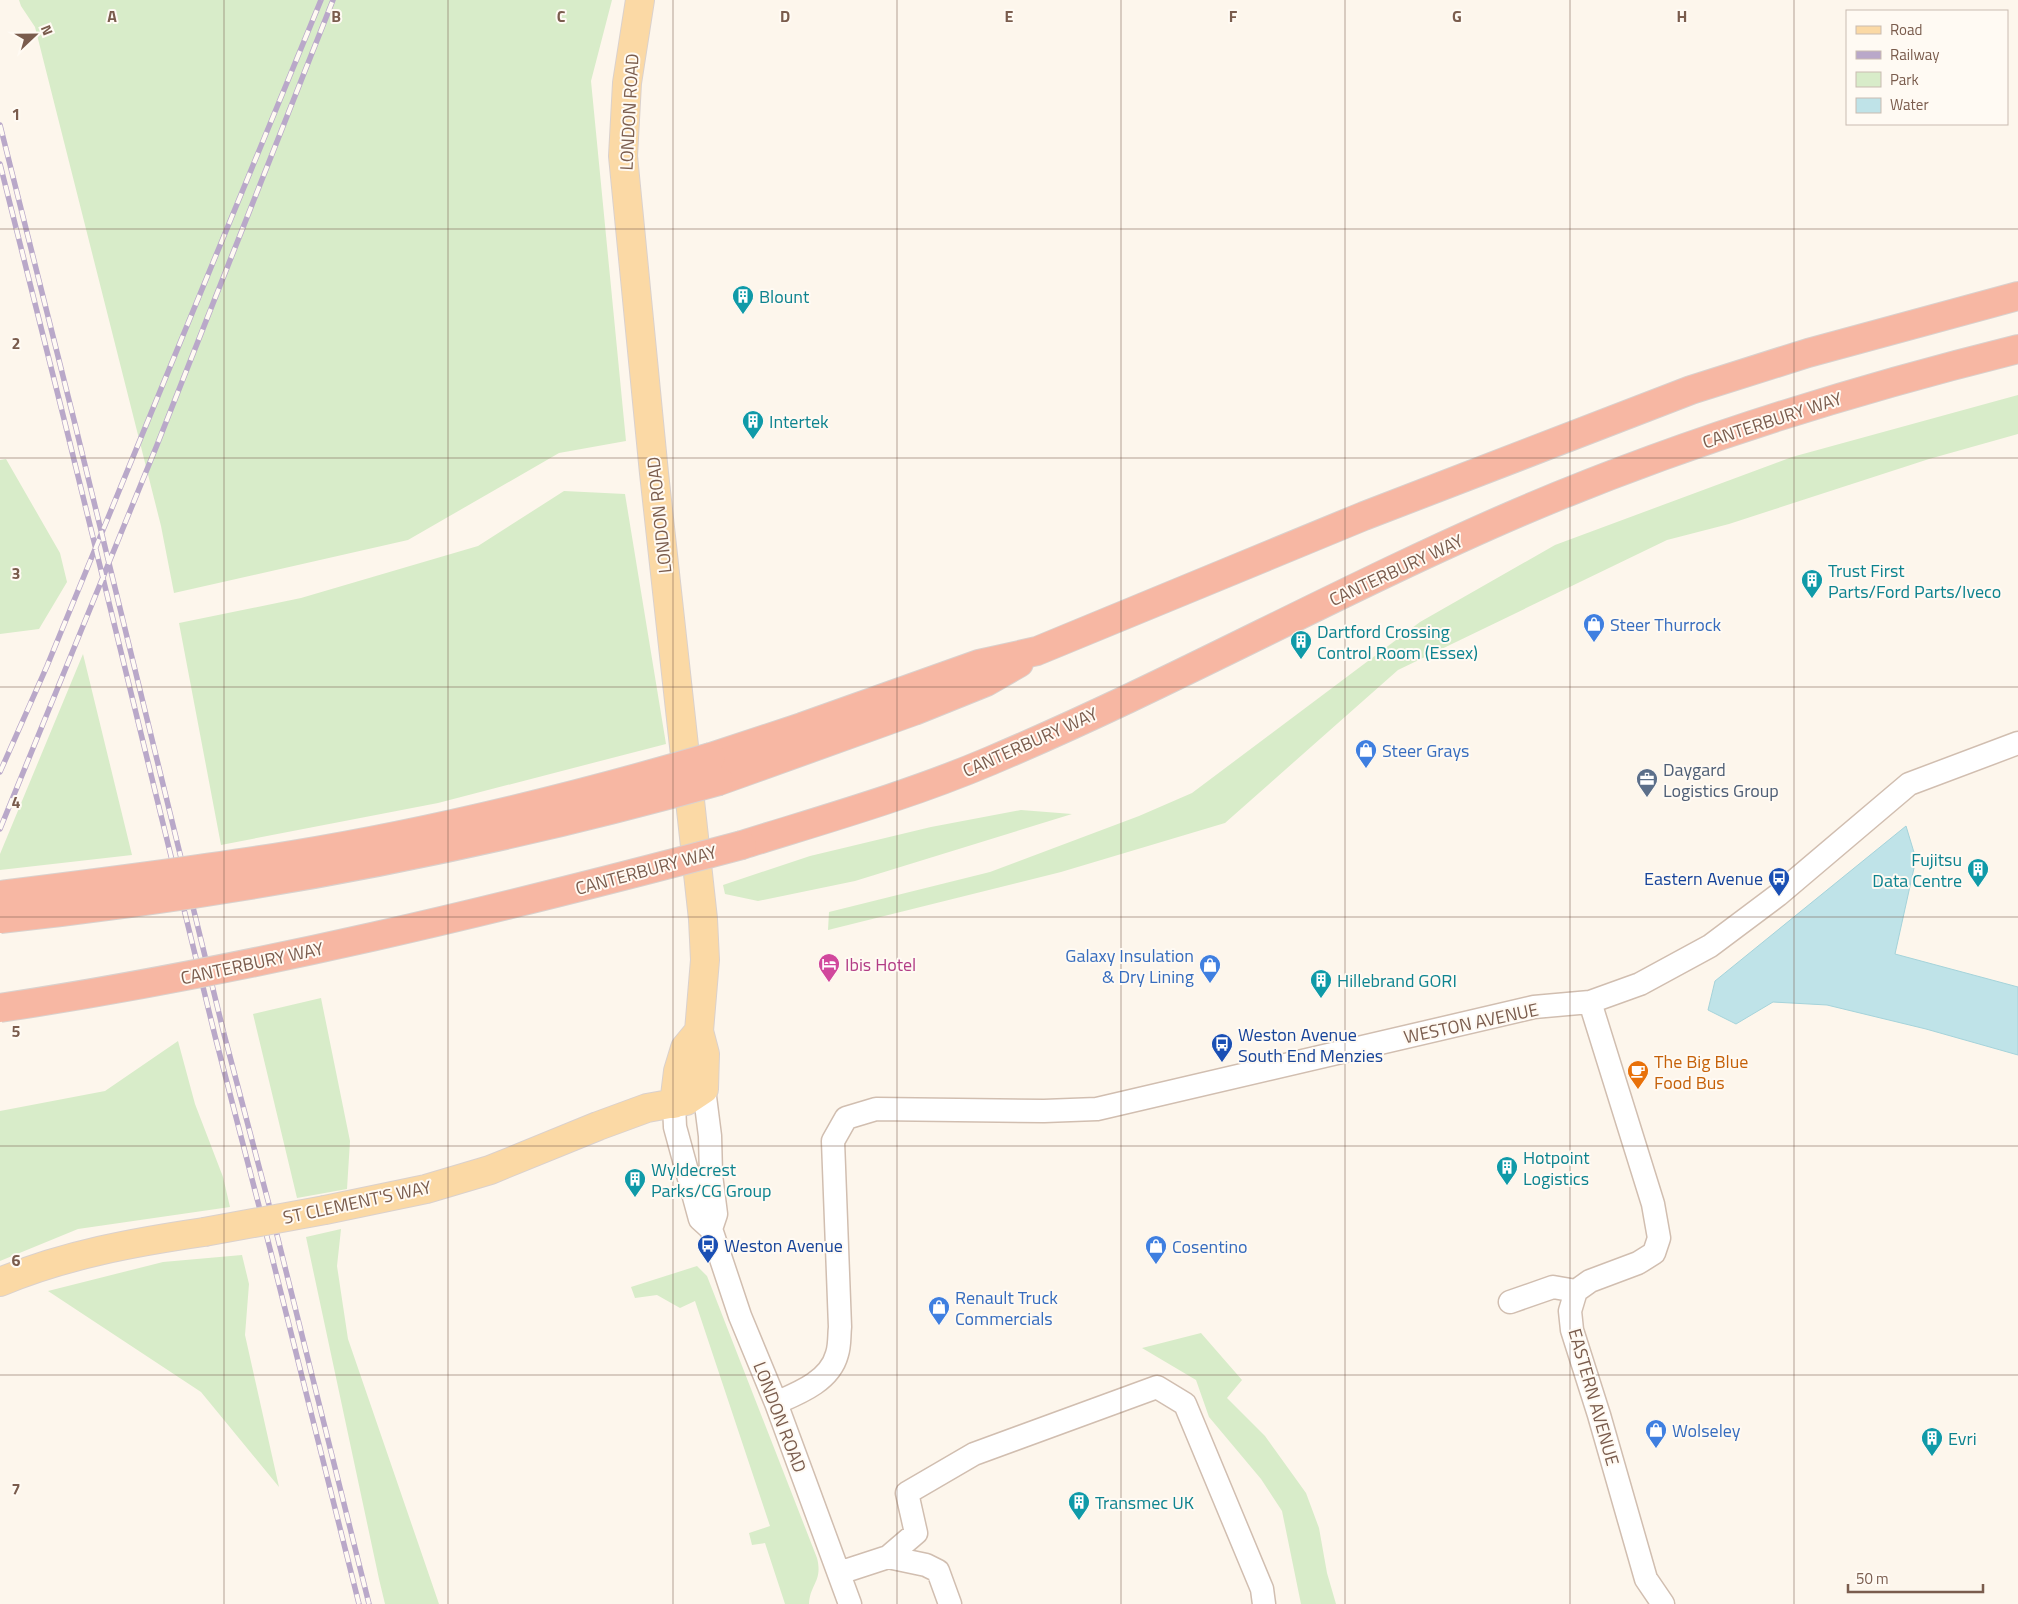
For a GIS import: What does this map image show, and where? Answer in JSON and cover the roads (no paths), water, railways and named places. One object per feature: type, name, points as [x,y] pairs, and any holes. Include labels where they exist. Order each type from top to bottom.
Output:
[{"type":"highway","points":[[0,919],[107,907],[257,884],[392,860],[634,805],[802,727],[978,664],[1037,651],[1364,516],[1691,390],[1808,353],[2018,296]]},
{"type":"highway","name":"CANTERBURY WAY","points":[[0,1008],[110,991],[271,960],[576,889],[742,845],[896,797],[989,762],[1111,706],[1385,573],[1519,512],[1588,484],[1711,439],[1837,398],[2018,349]]},
{"type":"highway","points":[[0,895],[293,855],[523,807],[628,781],[715,769]]},
{"type":"main road","name":"LONDON ROAD","points":[[640,0],[627,83],[623,156],[655,482],[703,918],[705,960],[699,1031],[705,1054],[704,1089]]},
{"type":"main road","name":"LONDON ROAD","points":[[674,1104],[678,1071],[684,1048],[699,1031]]},
{"type":"main road","name":"ST CLEMENT'S WAY","points":[[0,1282],[53,1264],[154,1239],[204,1232],[324,1210],[426,1189],[490,1170],[647,1108],[686,1101],[704,1089]]},
{"type":"street","name":"WESTON AVENUE","points":[[776,1402],[800,1392],[823,1378],[837,1355],[840,1327],[833,1141],[846,1118],[876,1109],[1044,1111],[1097,1109],[1534,1007],[1590,1002],[1640,984],[1710,946],[1778,895],[1909,784],[2018,743]]},
{"type":"street","points":[[1510,1302],[1553,1287],[1576,1291],[1590,1280],[1638,1263],[1654,1253],[1659,1238],[1653,1204],[1590,1002]]},
{"type":"street","name":"LONDON ROAD","points":[[704,1089],[716,1214],[711,1229]]},
{"type":"street","name":"LONDON ROAD","points":[[674,1104],[675,1127],[700,1220],[711,1229],[740,1316],[776,1402],[850,1604]]},
{"type":"street","name":"EASTERN AVENUE","points":[[1576,1291],[1570,1311],[1572,1330],[1600,1415],[1646,1579],[1663,1604]]},
{"type":"street","points":[[839,1573],[888,1557],[916,1533],[907,1493],[974,1454],[1157,1387],[1185,1404],[1262,1589],[1264,1604]]},
{"type":"street","points":[[888,1557],[926,1565],[938,1571],[950,1604]]},
{"type":"water","points":[[1906,826],[1916,859],[1895,954],[2018,987],[2018,1055],[1926,1029],[1827,1005],[1773,1002],[1736,1024],[1708,1010],[1715,981]]},
{"type":"railway","points":[[0,772],[47,666],[321,0]]},
{"type":"railway","points":[[0,829],[157,445],[333,0]]},
{"type":"railway","points":[[0,125],[224,1034],[277,1235],[369,1604]]},
{"type":"railway","points":[[0,164],[215,1036],[359,1604]]},
{"type":"place","name":"Blount","points":[[743,315]]},
{"type":"place","name":"Intertek","points":[[753,440]]},
{"type":"place","name":"Trust First Parts/Ford Parts/Iveco","points":[[1812,599]]},
{"type":"place","name":"Steer Thurrock","points":[[1594,643]]},
{"type":"place","name":"Dartford Crossing Control Room (Essex)","points":[[1301,660]]},
{"type":"place","name":"Steer Grays","points":[[1366,769]]},
{"type":"place","name":"Daygard Logistics Group","points":[[1647,798]]},
{"type":"place","name":"Fujitsu Data Centre","points":[[1978,888]]},
{"type":"place","name":"Eastern Avenue","points":[[1779,897]]},
{"type":"place","name":"Ibis Hotel","points":[[829,983]]},
{"type":"place","name":"Galaxy Insulation & Dry Lining","points":[[1210,984]]},
{"type":"place","name":"Hillebrand GORI","points":[[1321,999]]},
{"type":"place","name":"Weston Avenue South End Menzies","points":[[1222,1063]]},
{"type":"place","name":"The Big Blue Food Bus","points":[[1638,1090]]},
{"type":"place","name":"Hotpoint Logistics","points":[[1507,1186]]},
{"type":"place","name":"Wyldecrest Parks/CG Group","points":[[635,1198]]},
{"type":"place","name":"Weston Avenue","points":[[708,1264]]},
{"type":"place","name":"Cosentino","points":[[1156,1265]]},
{"type":"place","name":"Renault Truck Commercials","points":[[939,1326]]},
{"type":"place","name":"Wolseley","points":[[1656,1449]]},
{"type":"place","name":"Evri","points":[[1932,1457]]},
{"type":"place","name":"Transmec UK","points":[[1079,1521]]}]
